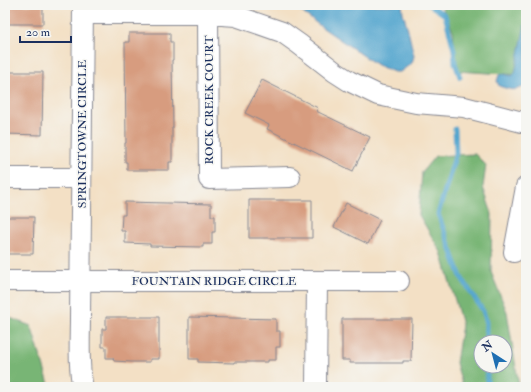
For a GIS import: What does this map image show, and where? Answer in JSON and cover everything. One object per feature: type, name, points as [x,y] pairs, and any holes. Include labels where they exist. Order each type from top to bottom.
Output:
[{"type":"street","name":"SPRINGTOWNE CIRCLE","points":[[83,387],[81,363],[80,281],[83,9],[236,16],[282,32],[335,72],[349,81],[378,95],[416,103],[464,107],[526,123]]},
{"type":"street","name":"ROCK CREEK COURT","points":[[208,14],[210,179],[290,178]]},
{"type":"street","points":[[5,178],[81,178]]},
{"type":"street","points":[[514,252],[526,187]]},
{"type":"street","name":"FOUNTAIN RIDGE CIRCLE","points":[[5,281],[399,281]]},
{"type":"street","points":[[316,387],[317,281]]},
{"type":"green space","points":[[441,5],[526,5],[526,63],[521,75],[456,71],[453,31]]},
{"type":"green space","points":[[475,154],[486,165],[483,187],[492,214],[491,272],[507,312],[511,334],[473,334],[473,374],[513,374],[513,350],[519,387],[463,387],[456,363],[462,325],[441,252],[419,215],[422,172],[435,156]]},
{"type":"green space","points":[[5,316],[31,326],[50,387],[5,387]]},
{"type":"water","points":[[296,5],[402,5],[414,56],[412,63],[400,72],[394,72],[377,65],[323,28],[303,13]]},
{"type":"water","points":[[526,20],[526,85],[519,89],[507,89],[499,86],[497,81],[499,75],[503,74],[512,76],[515,73]]},
{"type":"building","points":[[5,5],[43,5],[43,24],[5,24]]},
{"type":"building","points":[[129,33],[170,33],[170,42],[173,42],[172,162],[169,162],[169,170],[127,170],[127,162],[125,162],[125,42],[129,42]]},
{"type":"building","points":[[5,72],[43,72],[42,135],[5,134]]},
{"type":"building","points":[[262,80],[318,108],[316,111],[370,137],[353,171],[267,129],[269,125],[245,113]]},
{"type":"building","points":[[249,200],[312,200],[312,238],[249,238]]},
{"type":"building","points":[[125,202],[211,204],[211,216],[215,216],[215,232],[212,232],[212,244],[203,244],[203,247],[150,246],[150,244],[125,243],[125,231],[121,231],[122,215],[125,215]]},
{"type":"building","points":[[346,203],[380,220],[368,244],[334,227]]},
{"type":"building","points":[[5,217],[34,217],[33,254],[5,254]]},
{"type":"building","points":[[106,317],[159,317],[159,359],[150,359],[150,362],[131,362],[114,361],[113,358],[106,358],[106,347],[102,347],[102,329],[106,329]]},
{"type":"building","points":[[189,317],[276,319],[276,331],[280,331],[280,347],[276,347],[276,360],[268,360],[268,362],[234,363],[198,362],[198,359],[189,359]]},
{"type":"building","points":[[342,319],[412,319],[411,361],[403,361],[403,363],[350,363],[350,360],[342,360]]},
{"type":"waterway","points":[[430,5],[445,15],[454,50],[455,63],[460,77]]},
{"type":"waterway","points":[[455,129],[456,153],[438,214],[461,277],[483,311],[486,320],[486,334]]},
{"type":"waterway","points":[[487,374],[487,387]]}]
